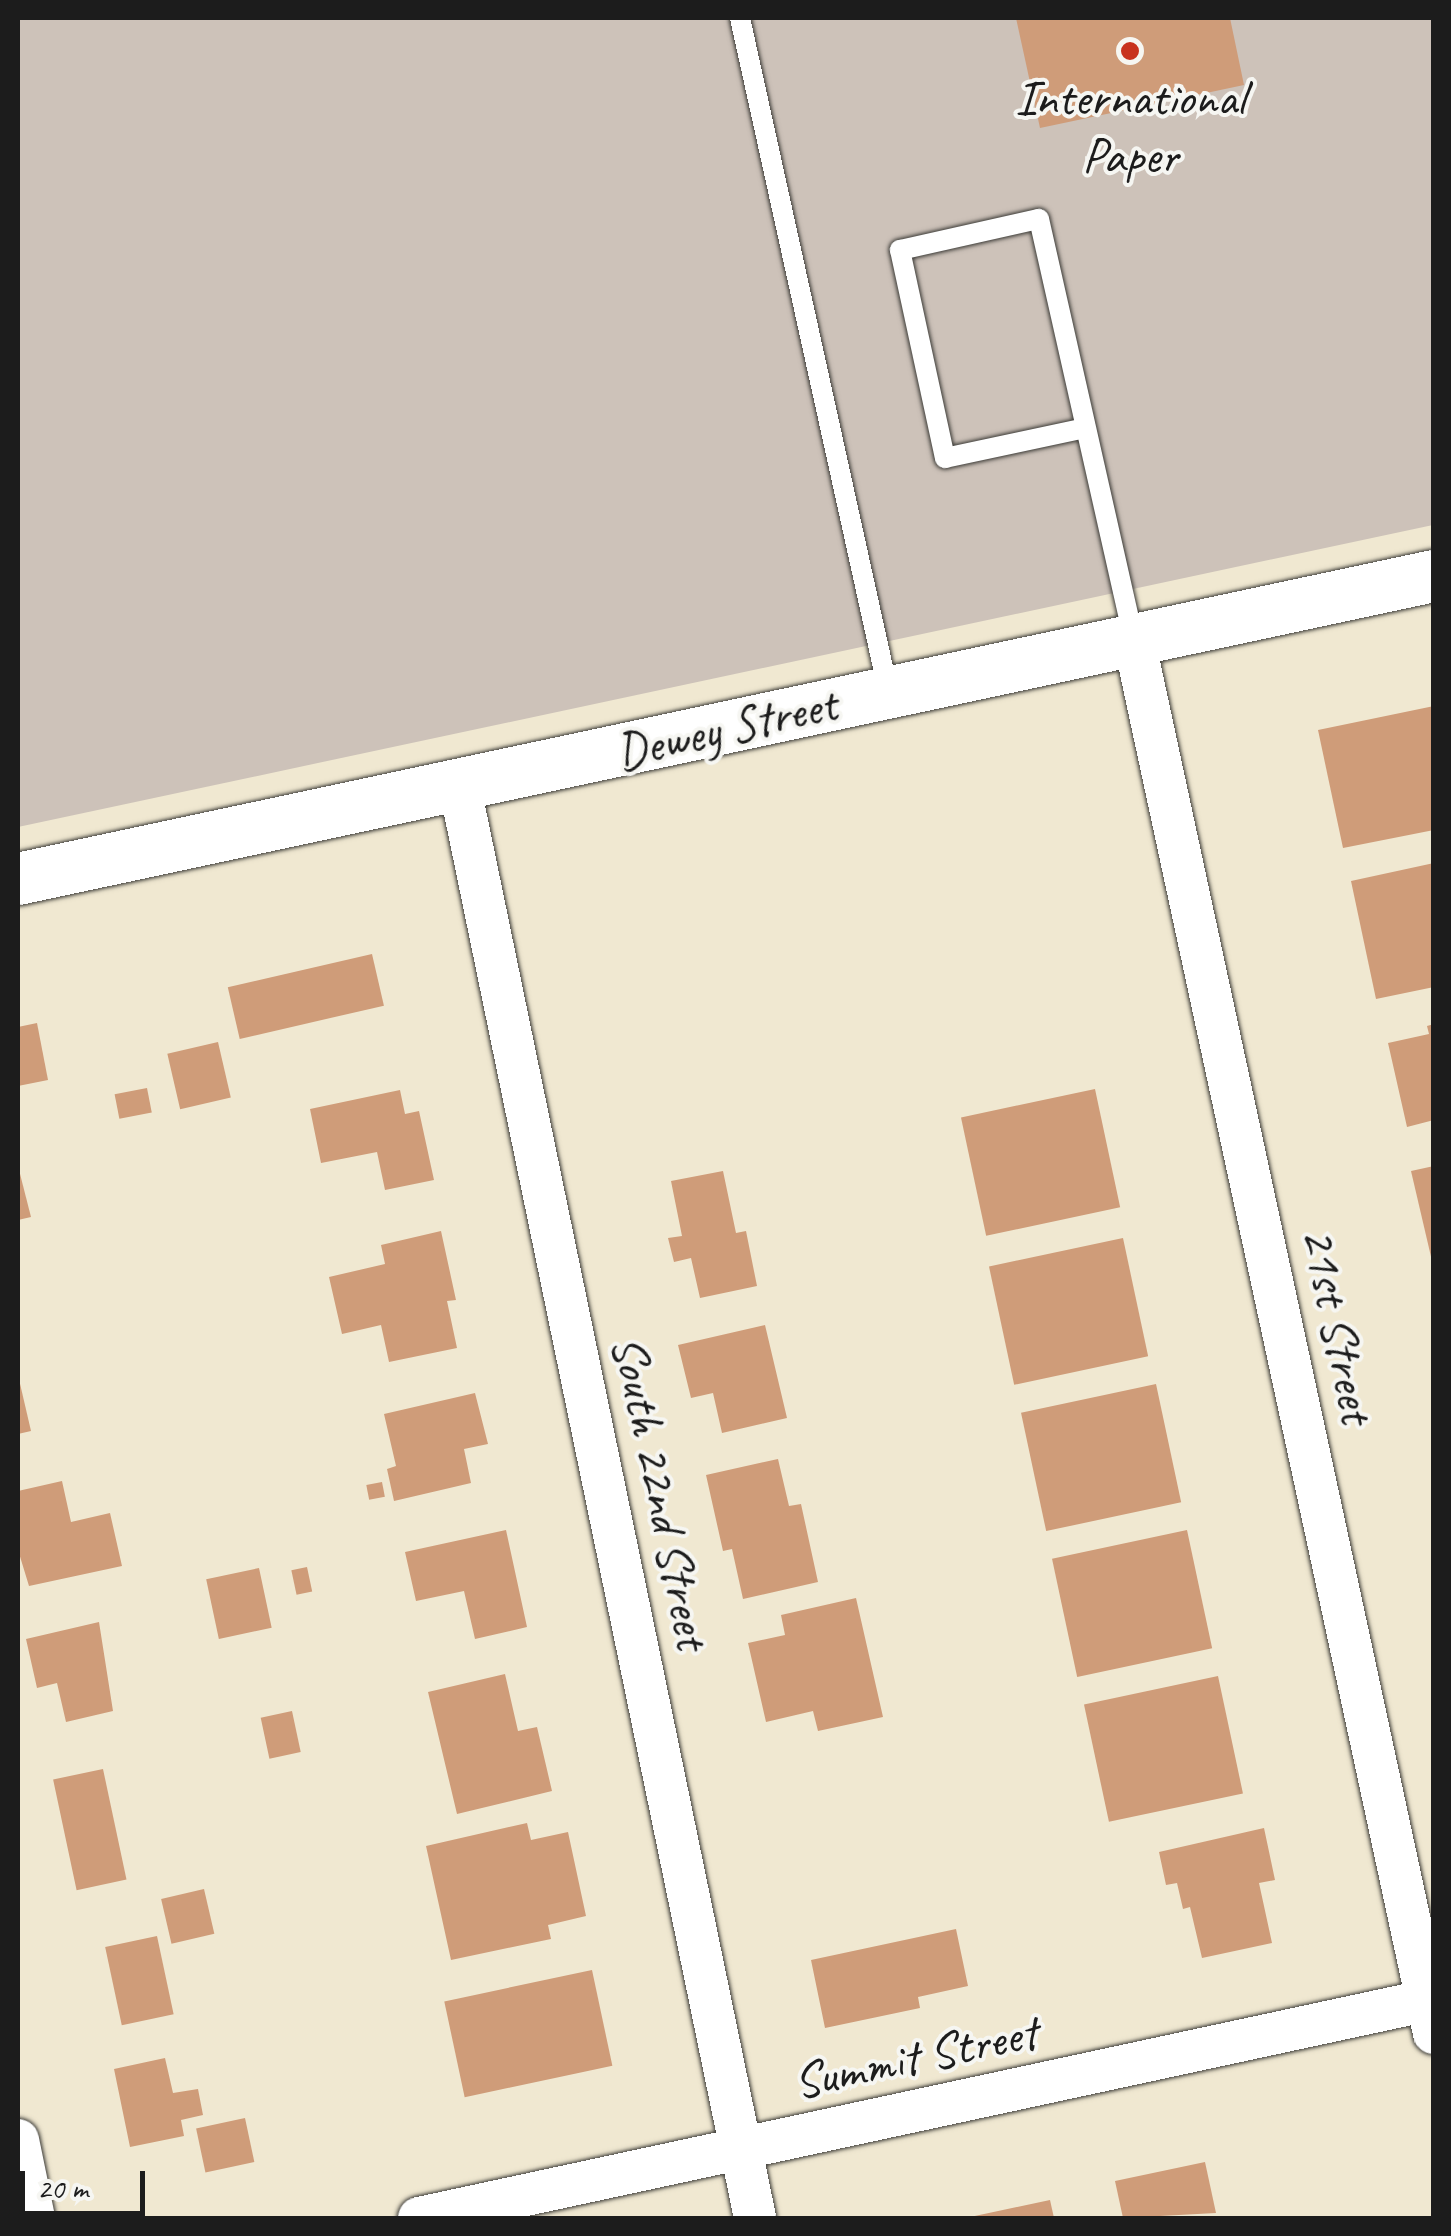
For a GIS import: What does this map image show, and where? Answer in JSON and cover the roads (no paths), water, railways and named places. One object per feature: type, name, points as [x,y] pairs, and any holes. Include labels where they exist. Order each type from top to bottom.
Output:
[{"type":"street","name":"Dewey Street","points":[[18,879],[460,788],[1434,576]]},
{"type":"street","name":"21st Street","points":[[1134,640],[1431,2011]]},
{"type":"street","name":"South 22nd Street","points":[[460,788],[754,2218]]},
{"type":"street","name":"Summit Street","points":[[419,2218],[1431,2011]]},
{"type":"street","points":[[18,2140],[34,2218]]},
{"type":"lane","points":[[740,18],[889,692]]},
{"type":"lane","points":[[1084,428],[946,458],[900,250],[1039,220],[1134,640]]},
{"type":"place","name":"International Paper","points":[[1130,51]]}]
